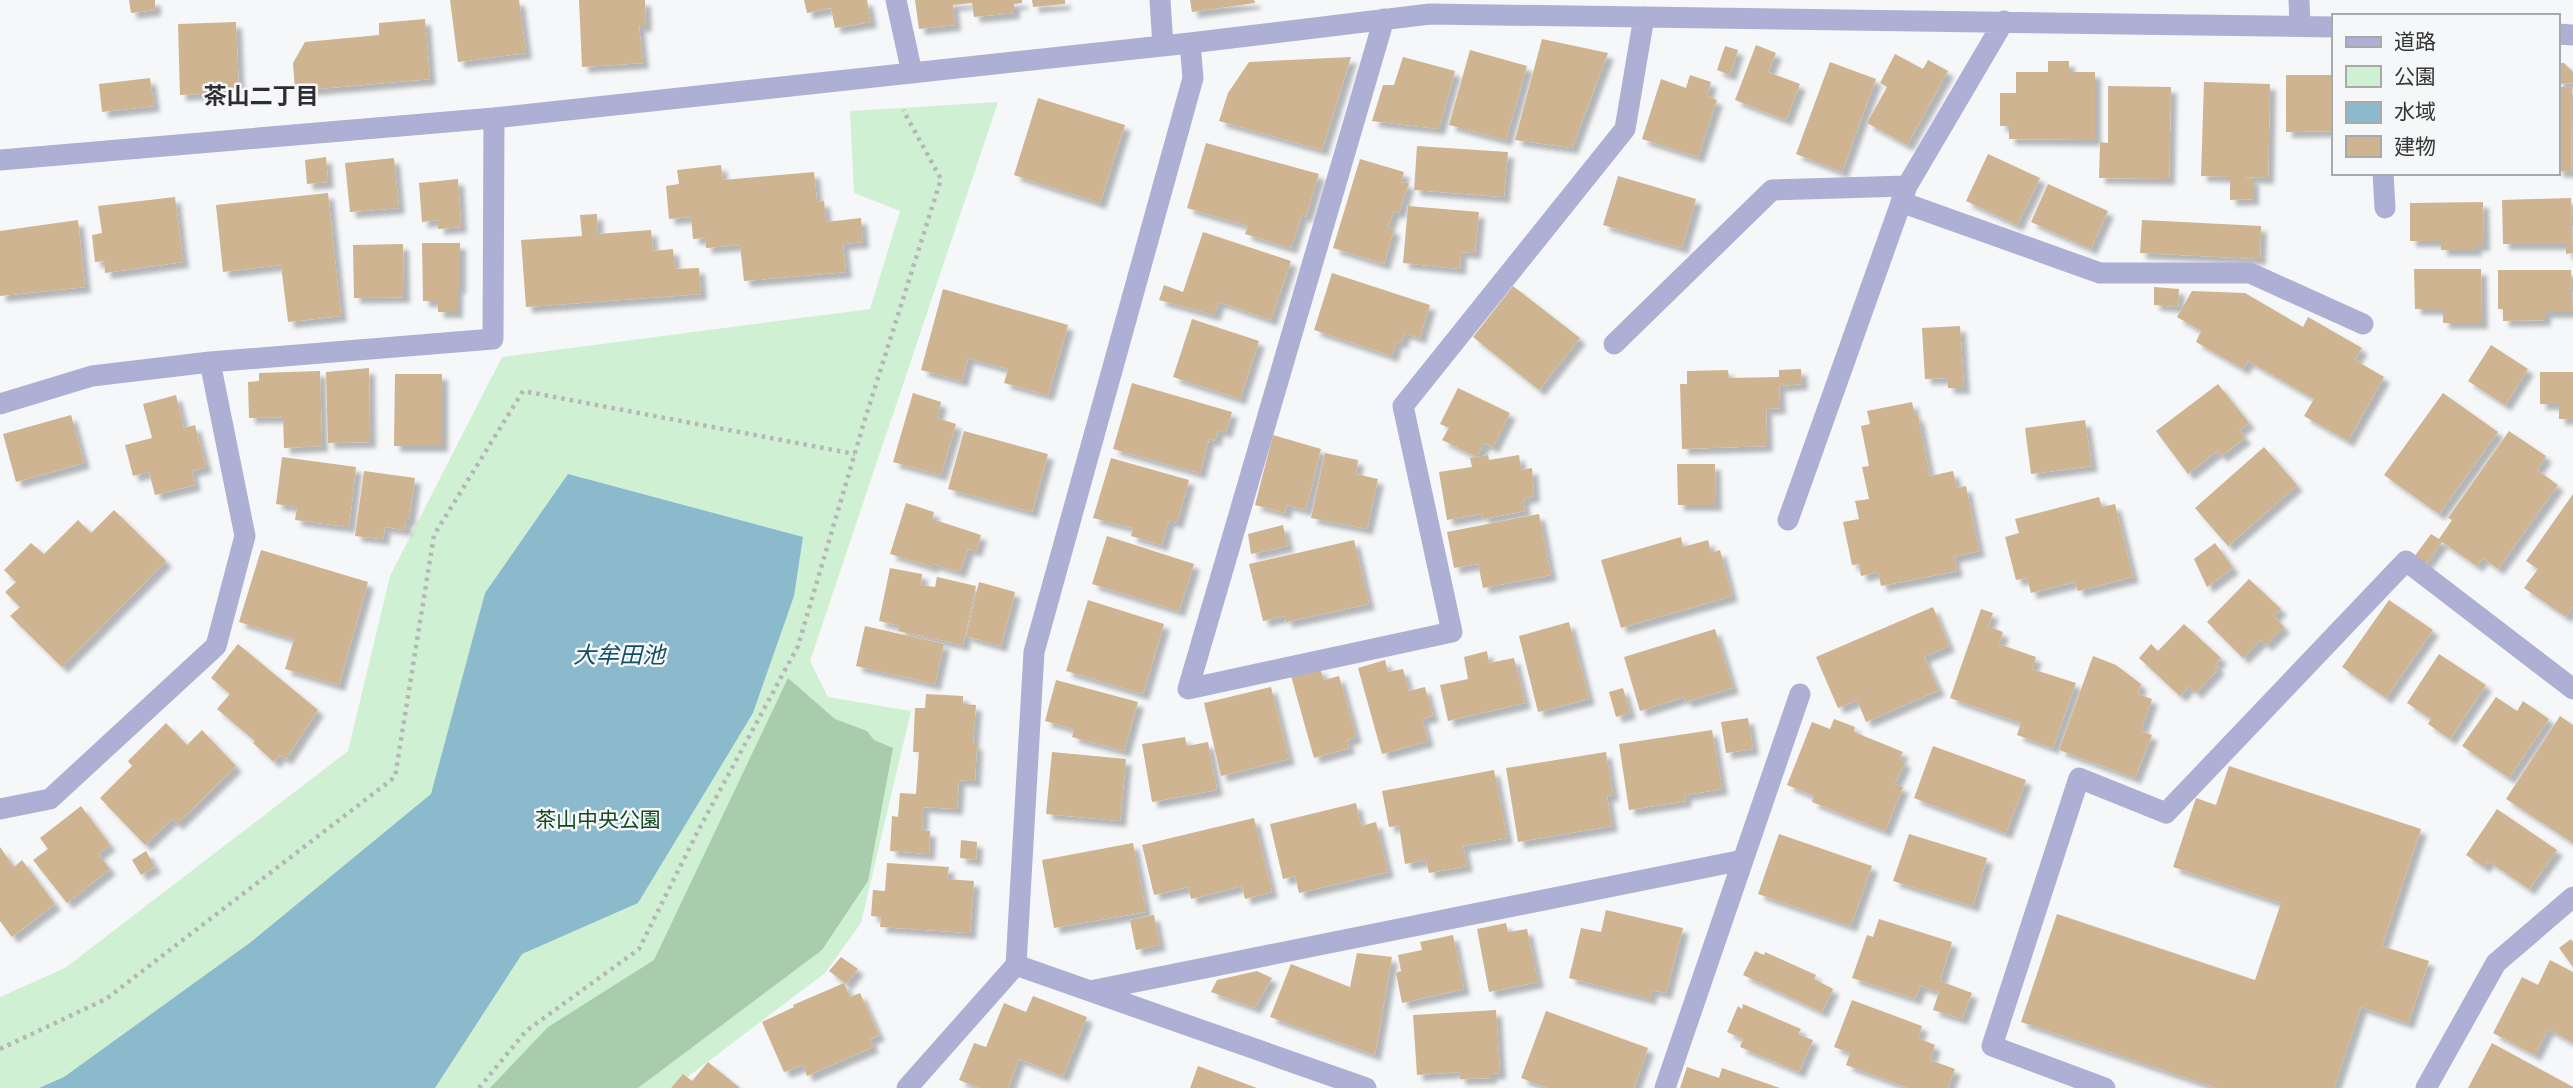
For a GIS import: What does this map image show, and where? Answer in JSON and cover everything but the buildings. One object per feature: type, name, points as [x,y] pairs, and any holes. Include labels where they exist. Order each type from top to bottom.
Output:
[{"type":"street","points":[[896,0],[912,73]]},
{"type":"street","points":[[1160,0],[1163,46]]},
{"type":"street","points":[[2299,0],[2300,26]]},
{"type":"street","points":[[0,160],[494,118],[1191,43],[1384,19],[1430,7],[1644,17],[2332,27]]},
{"type":"street","points":[[1384,19],[1188,689],[1452,632],[1403,406],[1625,129],[1644,17]]},
{"type":"street","points":[[1788,520],[1904,194],[2004,21]]},
{"type":"street","points":[[906,1088],[1016,965],[1034,652],[1193,78],[1191,43]]},
{"type":"street","points":[[0,404],[92,376],[210,362],[493,339],[494,118]]},
{"type":"street","points":[[2383,175],[2385,208]]},
{"type":"street","points":[[1614,344],[1772,190],[1904,194],[2100,273],[2250,273],[2363,324]]},
{"type":"street","points":[[0,809],[50,799],[216,646],[245,536],[210,362]]},
{"type":"street","points":[[2105,1088],[1992,1046],[2079,778],[2166,813],[2406,561],[2573,689]]},
{"type":"street","points":[[1665,1088],[1800,694]]},
{"type":"street","points":[[1090,991],[1744,860]]},
{"type":"street","points":[[2426,1088],[2496,963],[2573,897]]},
{"type":"street","points":[[1016,965],[1366,1088]]},
{"type":"path","points":[[479,1088],[526,1031],[639,949],[698,831],[798,646],[855,454],[942,179],[883,76]]},
{"type":"path","points":[[0,1049],[106,999],[395,777],[434,535],[523,391],[855,454]]},
{"type":"green space","name":"茶山中央公園","points":[[998,102],[810,661],[828,697],[911,711],[861,923],[825,973],[673,1088],[0,1088],[0,997],[65,968],[348,751],[390,576],[502,357],[870,309],[900,211],[854,193],[850,111]]},
{"type":"green space","points":[[788,678],[835,719],[867,731],[874,740],[893,748],[868,881],[822,950],[638,1088],[490,1088],[548,1027],[654,960]]},
{"type":"water","name":"大牟田池","points":[[568,474],[803,537],[794,596],[753,713],[638,903],[522,954],[435,1088],[39,1088],[64,1077],[251,942],[431,794],[485,593]]},
{"type":"district","name":"茶山二丁目","points":[[261,96]]}]
